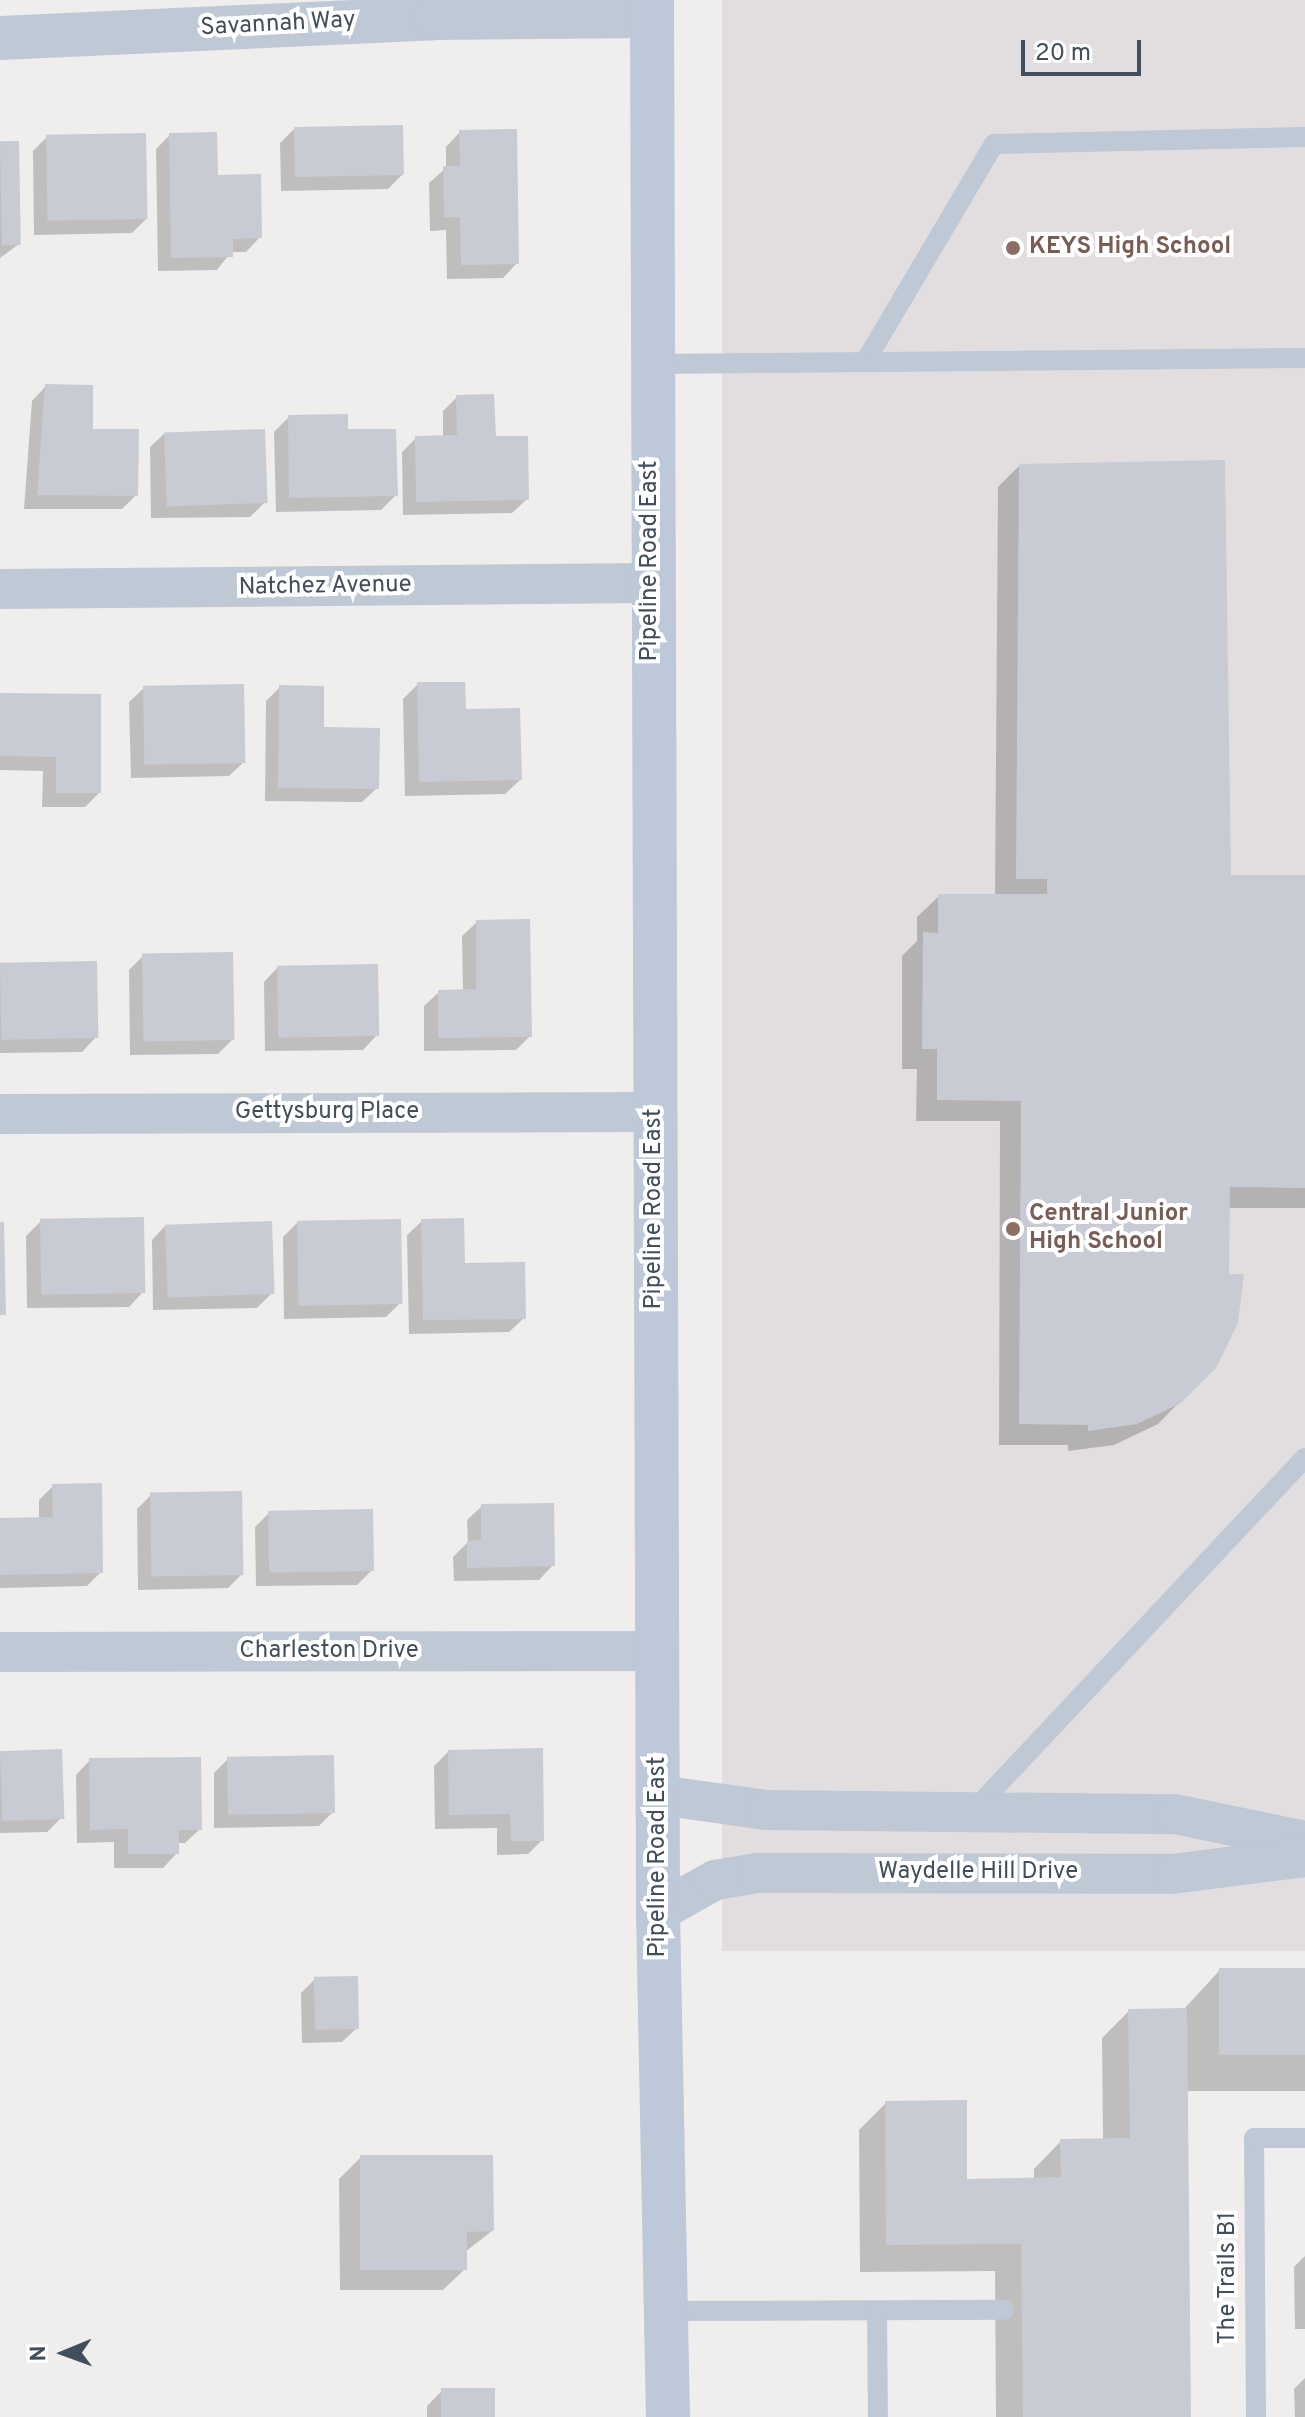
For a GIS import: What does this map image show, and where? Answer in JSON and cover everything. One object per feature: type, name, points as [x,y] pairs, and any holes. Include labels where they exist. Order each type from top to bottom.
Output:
[{"type":"main road","name":"Pipeline Road East","points":[[652,8],[650,364],[658,1912],[668,2417]]},
{"type":"street","name":"Savannah Way","points":[[0,38],[652,8]]},
{"type":"street","name":"Natchez Avenue","points":[[0,589],[651,583]]},
{"type":"street","name":"Gettysburg Place","points":[[0,1114],[655,1112]]},
{"type":"street","name":"Charleston Drive","points":[[0,1652],[658,1651]]},
{"type":"street","points":[[659,1795],[766,1810],[1175,1814],[1305,1841]]},
{"type":"street","name":"Waydelle Hill Drive","points":[[658,1912],[715,1880],[757,1873],[1172,1874],[1305,1857]]},
{"type":"lane","points":[[865,362],[994,144],[1305,137]]},
{"type":"lane","points":[[650,364],[1305,358]]},
{"type":"lane","points":[[973,1811],[1305,1458]]},
{"type":"lane","name":"The Trails B1","points":[[1256,2417],[1254,2138],[1305,2138]]},
{"type":"lane","points":[[666,2311],[1004,2310]]},
{"type":"lane","points":[[877,2311],[878,2417]]},
{"type":"shaded area","name":"Central Junior High School","points":[[722,0],[1305,0],[1305,1951],[722,1951]]},
{"type":"building","points":[[403,125],[404,175],[295,177],[294,127]]},
{"type":"building","points":[[517,129],[519,264],[461,265],[460,217],[444,217],[443,166],[460,166],[459,130]]},
{"type":"building","points":[[217,132],[218,175],[261,174],[262,238],[233,239],[233,257],[171,258],[169,133]]},
{"type":"building","points":[[146,133],[148,219],[48,221],[46,135]]},
{"type":"building","points":[[0,141],[19,141],[21,245],[2,245]]},
{"type":"building","points":[[45,384],[93,385],[93,429],[139,429],[138,496],[37,495]]},
{"type":"building","points":[[494,394],[496,436],[528,436],[529,500],[416,502],[415,436],[457,435],[456,395]]},
{"type":"building","points":[[348,414],[348,429],[396,429],[398,496],[289,498],[288,415]]},
{"type":"building","points":[[265,429],[268,503],[167,506],[164,433]]},
{"type":"building","points":[[1225,460],[1231,875],[1305,875],[1305,1188],[1230,1187],[1229,1274],[1244,1274],[1238,1323],[1216,1368],[1181,1403],[1137,1424],[1088,1431],[1088,1425],[1019,1424],[1021,1101],[937,1100],[937,1049],[922,1049],[923,932],[938,933],[938,894],[1047,894],[1047,879],[1016,879],[1019,464]]},
{"type":"building","points":[[417,682],[465,682],[466,709],[520,708],[522,780],[419,782]]},
{"type":"building","points":[[244,684],[245,763],[144,765],[143,686]]},
{"type":"building","points":[[279,685],[324,686],[324,727],[380,728],[379,789],[278,788]]},
{"type":"building","points":[[0,693],[101,694],[101,793],[56,793],[56,757],[0,756]]},
{"type":"building","points":[[530,919],[532,1037],[438,1038],[438,990],[476,989],[476,920]]},
{"type":"building","points":[[233,952],[235,1040],[144,1042],[142,954]]},
{"type":"building","points":[[97,961],[98,1038],[1,1040],[0,963]]},
{"type":"building","points":[[378,964],[379,1036],[278,1038],[277,966]]},
{"type":"building","points":[[144,1217],[145,1293],[41,1295],[40,1219]]},
{"type":"building","points":[[464,1218],[465,1263],[525,1262],[526,1319],[423,1320],[421,1219]]},
{"type":"building","points":[[401,1219],[402,1304],[298,1306],[297,1221]]},
{"type":"building","points":[[272,1221],[275,1294],[168,1298],[165,1225]]},
{"type":"building","points":[[0,1222],[4,1222],[6,1315],[0,1315]]},
{"type":"building","points":[[102,1483],[103,1573],[0,1575],[0,1518],[53,1517],[52,1484]]},
{"type":"building","points":[[242,1491],[243,1575],[151,1577],[150,1493]]},
{"type":"building","points":[[554,1503],[555,1566],[467,1568],[467,1541],[481,1540],[481,1504]]},
{"type":"building","points":[[373,1509],[374,1571],[269,1573],[268,1511]]},
{"type":"building","points":[[543,1748],[544,1841],[511,1841],[510,1814],[449,1815],[448,1750]]},
{"type":"building","points":[[62,1749],[64,1819],[2,1821],[0,1751]]},
{"type":"building","points":[[334,1755],[335,1813],[228,1815],[227,1757]]},
{"type":"building","points":[[201,1757],[202,1830],[179,1830],[179,1854],[128,1854],[128,1829],[90,1830],[89,1758]]},
{"type":"building","points":[[1219,1968],[1305,1968],[1305,2055],[1219,2055]]},
{"type":"building","points":[[358,1976],[359,2029],[315,2030],[314,1977]]},
{"type":"building","points":[[1187,2008],[1191,2417],[1023,2417],[1021,2244],[886,2245],[885,2101],[967,2100],[967,2179],[1061,2177],[1060,2139],[1130,2138],[1128,2009]]},
{"type":"building","points":[[360,2155],[493,2155],[494,2231],[467,2232],[467,2270],[360,2270]]},
{"type":"building","points":[[441,2388],[495,2388],[495,2417],[441,2417]]},
{"type":"place","name":"KEYS High School","points":[[1013,248]]},
{"type":"place","name":"Central Junior High School","points":[[1013,1229]]}]
